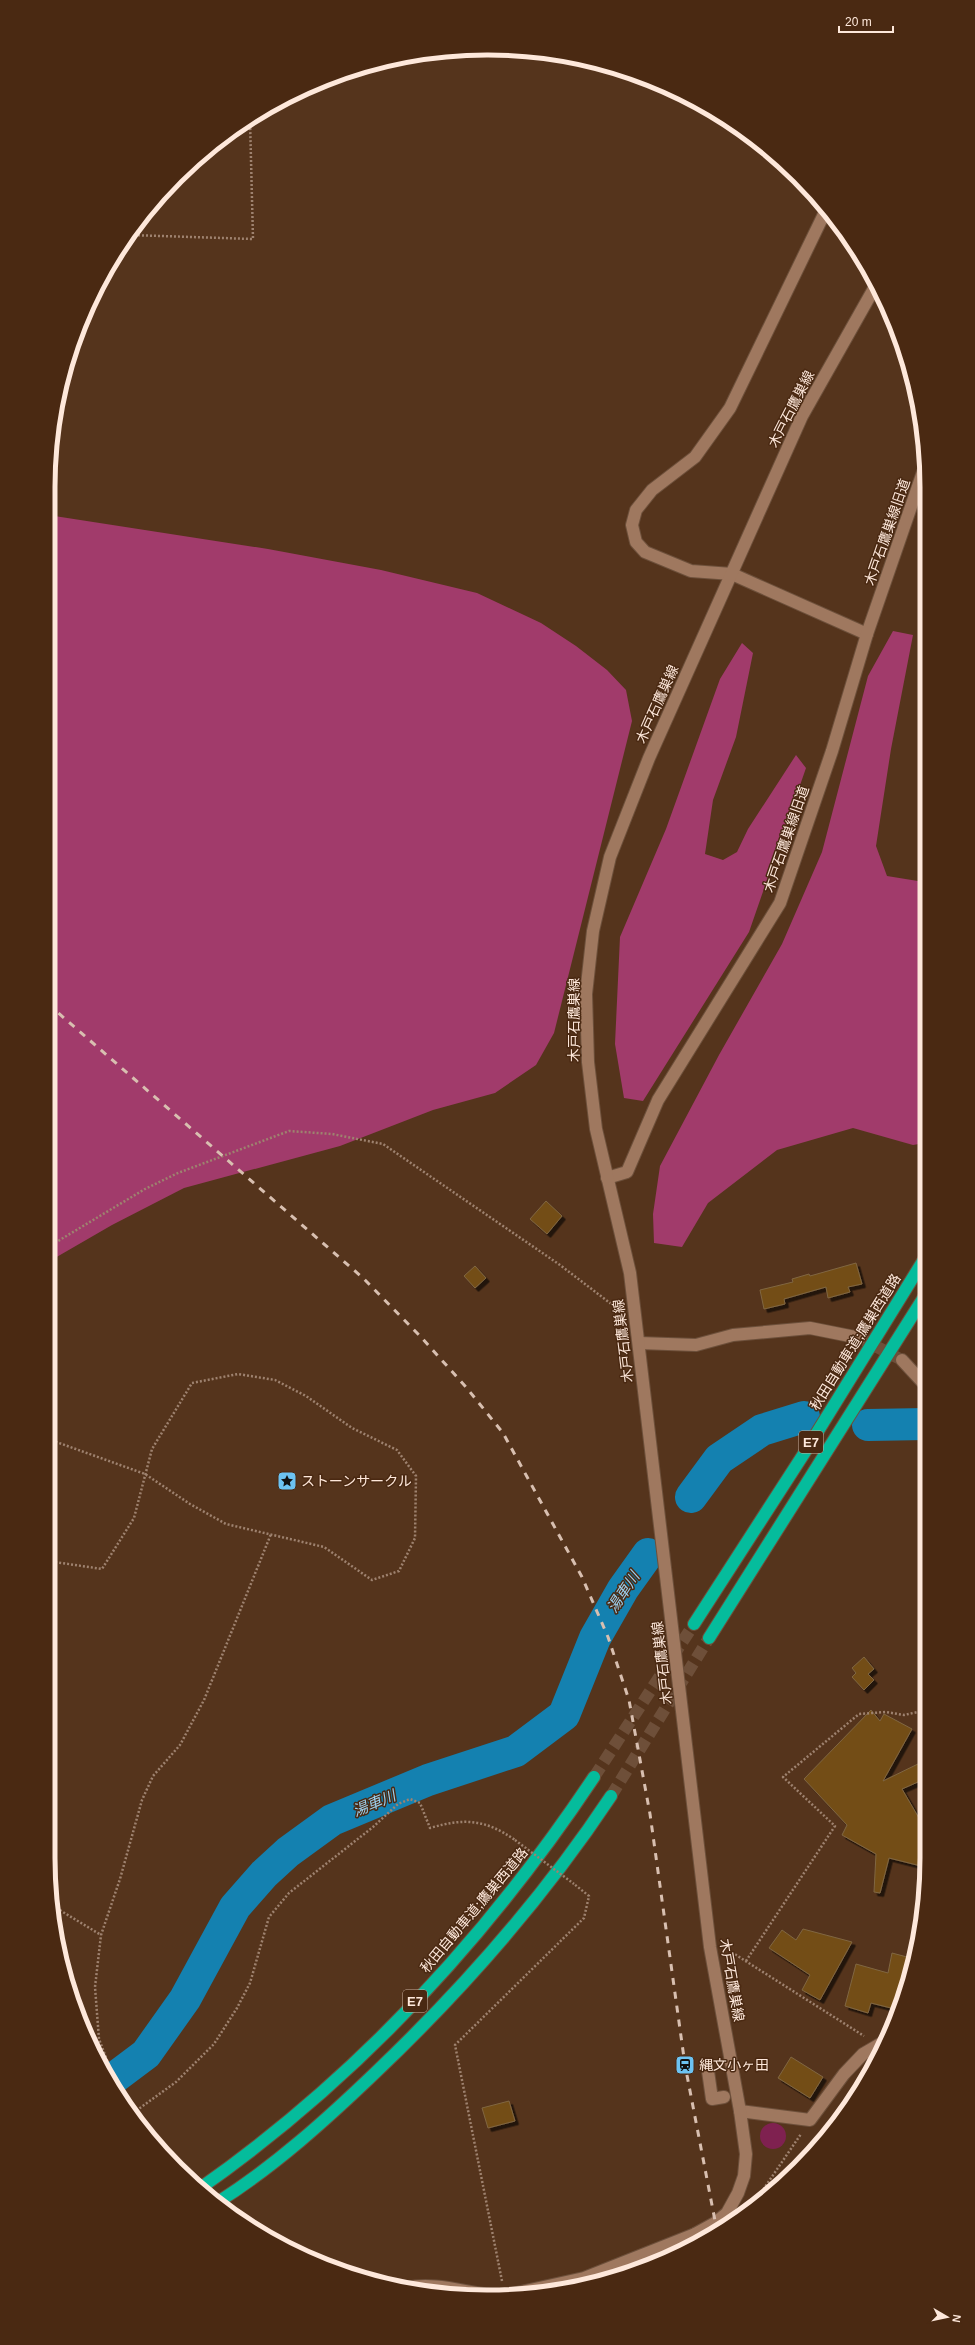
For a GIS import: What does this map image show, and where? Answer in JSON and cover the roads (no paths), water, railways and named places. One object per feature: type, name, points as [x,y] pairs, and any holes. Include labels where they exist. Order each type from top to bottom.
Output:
[{"type":"highway","name":"秋田自動車道;鷹巣西道路","points":[[694,1624],[805,1452],[920,1266]]},
{"type":"highway","name":"E7","points":[[709,1638],[920,1304]]},
{"type":"highway","name":"秋田自動車道;鷹巣西道路","points":[[204,2185],[264,2142],[357,2060],[411,2006],[467,1946],[509,1896],[560,1828],[594,1777]]},
{"type":"highway","name":"E7","points":[[222,2199],[287,2152],[319,2124],[431,2018],[532,1904],[589,1829],[611,1796]]},
{"type":"main road","points":[[824,215],[730,408],[695,458],[652,490],[636,510],[632,525],[636,542],[645,552],[691,571],[732,574],[867,634]]},
{"type":"main road","name":"木戸石鷹巣線","points":[[698,2235],[728,2213],[738,2194],[744,2176],[746,2154],[740,2111],[710,1947],[630,1273],[596,1129],[588,1062],[586,994],[594,932],[613,850],[649,758],[802,416],[873,291]]},
{"type":"main road","name":"木戸石鷹巣線旧道","points":[[607,1178],[627,1172],[658,1100],[780,903],[832,751],[867,634],[920,481]]},
{"type":"main road","points":[[639,1343],[696,1344],[733,1335],[810,1328],[860,1338]]},
{"type":"main road","points":[[902,1360],[920,1380]]},
{"type":"main road","points":[[740,2111],[810,2120],[858,2059],[876,2047]]},
{"type":"main road","points":[[708,2071],[712,2099],[724,2097]]},
{"type":"main road","name":"木戸石鷹巣線","points":[[539,2287],[584,2278],[689,2240]]},
{"type":"waterway","name":"湯車川","points":[[691,1497],[719,1459],[762,1430],[804,1417]]},
{"type":"waterway","name":"湯車川","points":[[868,1425],[920,1424]]},
{"type":"waterway","name":"湯車川","points":[[115,2077],[146,2054],[185,1999],[235,1907],[264,1874],[288,1852],[332,1820],[428,1780],[516,1751],[564,1715],[595,1638],[623,1589],[648,1554]]},
{"type":"tunnel","points":[[860,1338],[902,1360]]},
{"type":"tunnel","points":[[594,1777],[694,1624]]},
{"type":"tunnel","points":[[611,1796],[709,1638]]},
{"type":"railway","points":[[55,1010],[363,1278],[420,1336],[466,1387],[503,1433],[582,1577],[608,1637],[629,1700],[650,1814],[685,2065],[716,2225]]},
{"type":"place","name":"ストーンサークル","points":[[287,1481]]},
{"type":"place","name":"縄文小ヶ田","points":[[685,2065]]}]
